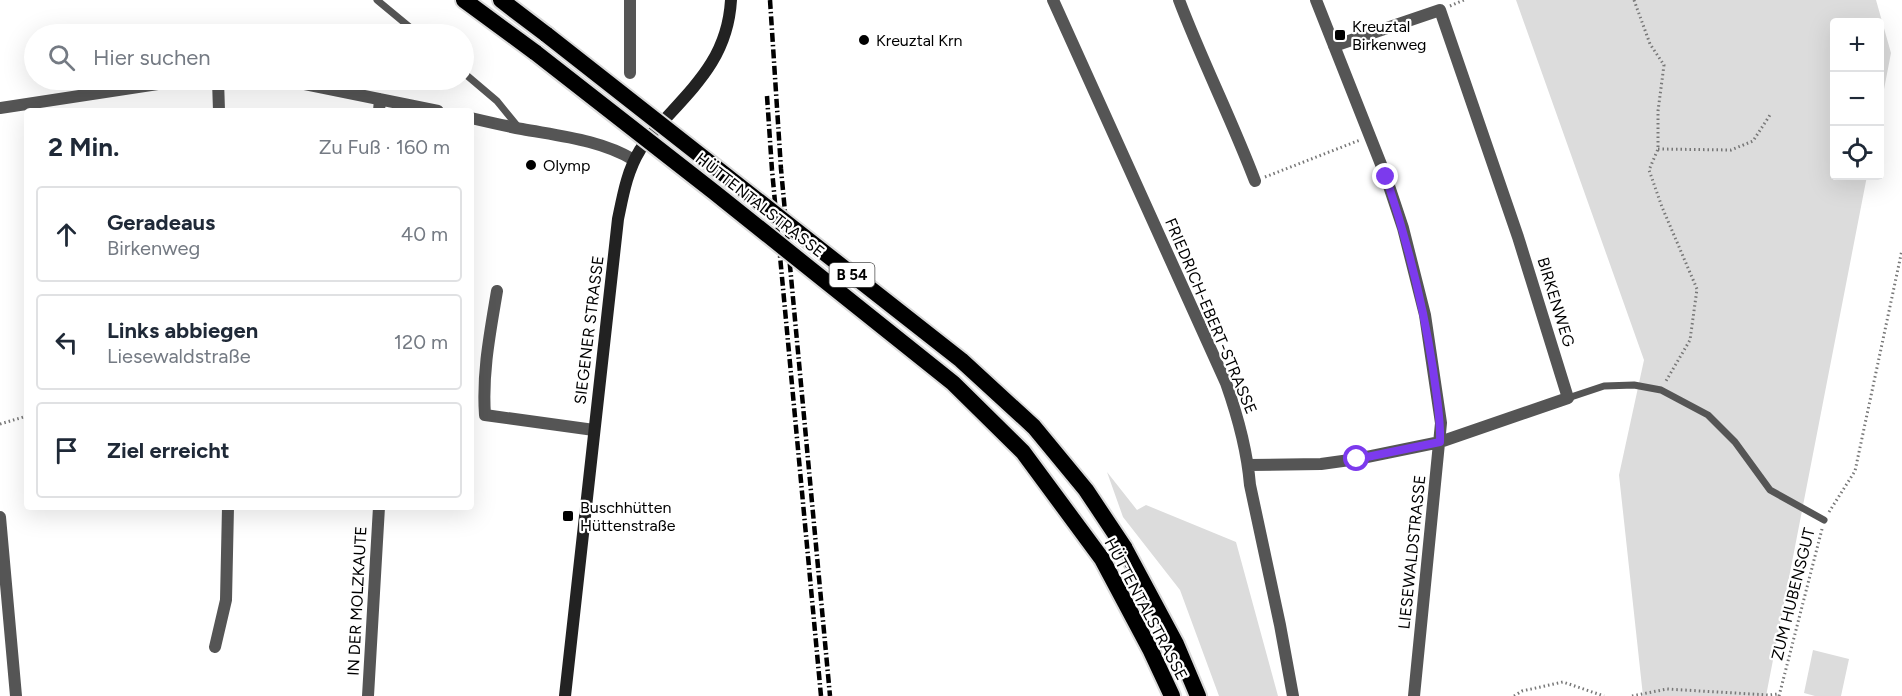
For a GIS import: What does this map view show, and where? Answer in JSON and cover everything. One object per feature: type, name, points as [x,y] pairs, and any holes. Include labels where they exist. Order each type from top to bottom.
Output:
[{"type":"highway","name":"HÜTTENTALSTRASSE","points":[[464,0],[536,53],[714,192],[953,383],[1023,452],[1102,559],[1172,696]]},
{"type":"highway","name":"HÜTTENTALSTRASSE","points":[[501,0],[961,360],[1034,427],[1086,490],[1124,547],[1176,644],[1198,696]]},
{"type":"main road","name":"SIEGENER STRASSE","points":[[565,696],[618,219],[625,186],[634,160],[650,136],[705,74],[722,45],[729,21],[731,0]]},
{"type":"street","points":[[630,0],[630,73]]},
{"type":"street","name":"FRIEDRICH-EBERT-STRASSE","points":[[1053,0],[1226,383],[1239,420],[1293,696]]},
{"type":"street","points":[[1179,0],[1200,55],[1244,151],[1255,181]]},
{"type":"street","name":"LIESEWALDSTRASSE","points":[[1316,0],[1386,177],[1403,228],[1425,315],[1441,423],[1414,696]]},
{"type":"street","name":"BIRKENWEG","points":[[1334,46],[1440,10],[1518,237],[1568,398]]},
{"type":"street","points":[[0,108],[118,90]]},
{"type":"street","points":[[218,90],[219,108]]},
{"type":"street","points":[[323,90],[380,105],[409,108]]},
{"type":"street","points":[[474,119],[603,146],[620,151],[634,160]]},
{"type":"street","points":[[496,291],[486,360],[485,415],[594,430]]},
{"type":"street","points":[[1248,465],[1340,463],[1440,442],[1568,398]]},
{"type":"street","points":[[215,647],[226,600],[228,510]]},
{"type":"street","name":"IN DER MOLZKAUTE","points":[[368,696],[378,510]]},
{"type":"street","points":[[0,518],[16,696]]},
{"type":"street","points":[[0,661],[14,658]]},
{"type":"lane","points":[[377,0],[406,24]]},
{"type":"lane","points":[[474,81],[497,101],[519,129]]},
{"type":"lane","points":[[1568,398],[1604,386],[1634,385],[1661,390],[1708,415],[1736,442],[1770,490],[1824,520]]},
{"type":"path","points":[[1634,0],[1650,44],[1664,65],[1658,111],[1658,149],[1649,170],[1697,289],[1690,340],[1661,390]]},
{"type":"path","points":[[1658,149],[1731,150],[1753,141],[1770,115]]},
{"type":"path","points":[[1255,181],[1370,136]]},
{"type":"path","name":"ZUM HUBENSGUT","points":[[1779,695],[1824,520],[1855,471],[1902,250]]},
{"type":"path","points":[[0,424],[24,417]]},
{"type":"path","points":[[1514,696],[1522,691],[1563,682],[1604,696]]},
{"type":"path","points":[[1632,696],[1667,689],[1779,695]]},
{"type":"shaded area","points":[[1516,0],[1876,0],[1881,18],[1830,18],[1830,180],[1866,180],[1766,696],[1643,696],[1619,475],[1644,360]]},
{"type":"shaded area","points":[[1884,28],[1891,53],[1884,89]]},
{"type":"shaded area","points":[[1107,472],[1137,510],[1146,505],[1236,542],[1278,696],[1219,696],[1180,590],[1123,517]]},
{"type":"shaded area","points":[[1813,650],[1849,659],[1841,696],[1815,696],[1804,693]]},
{"type":"railway","points":[[770,0],[781,169],[830,696]]},
{"type":"railway","points":[[767,96],[821,696]]},
{"type":"place","name":"Kreuztal Birkenweg","points":[[1340,35]]},
{"type":"place","name":"Kreuztal Krn","points":[[864,40]]},
{"type":"place","name":"Olymp","points":[[531,165]]},
{"type":"place","name":"Buschhütten Hüttenstraße","points":[[568,516]]},
{"type":"route","points":[[1357,459],[1440,442],[1441,423],[1425,315],[1403,228],[1386,177]]}]
